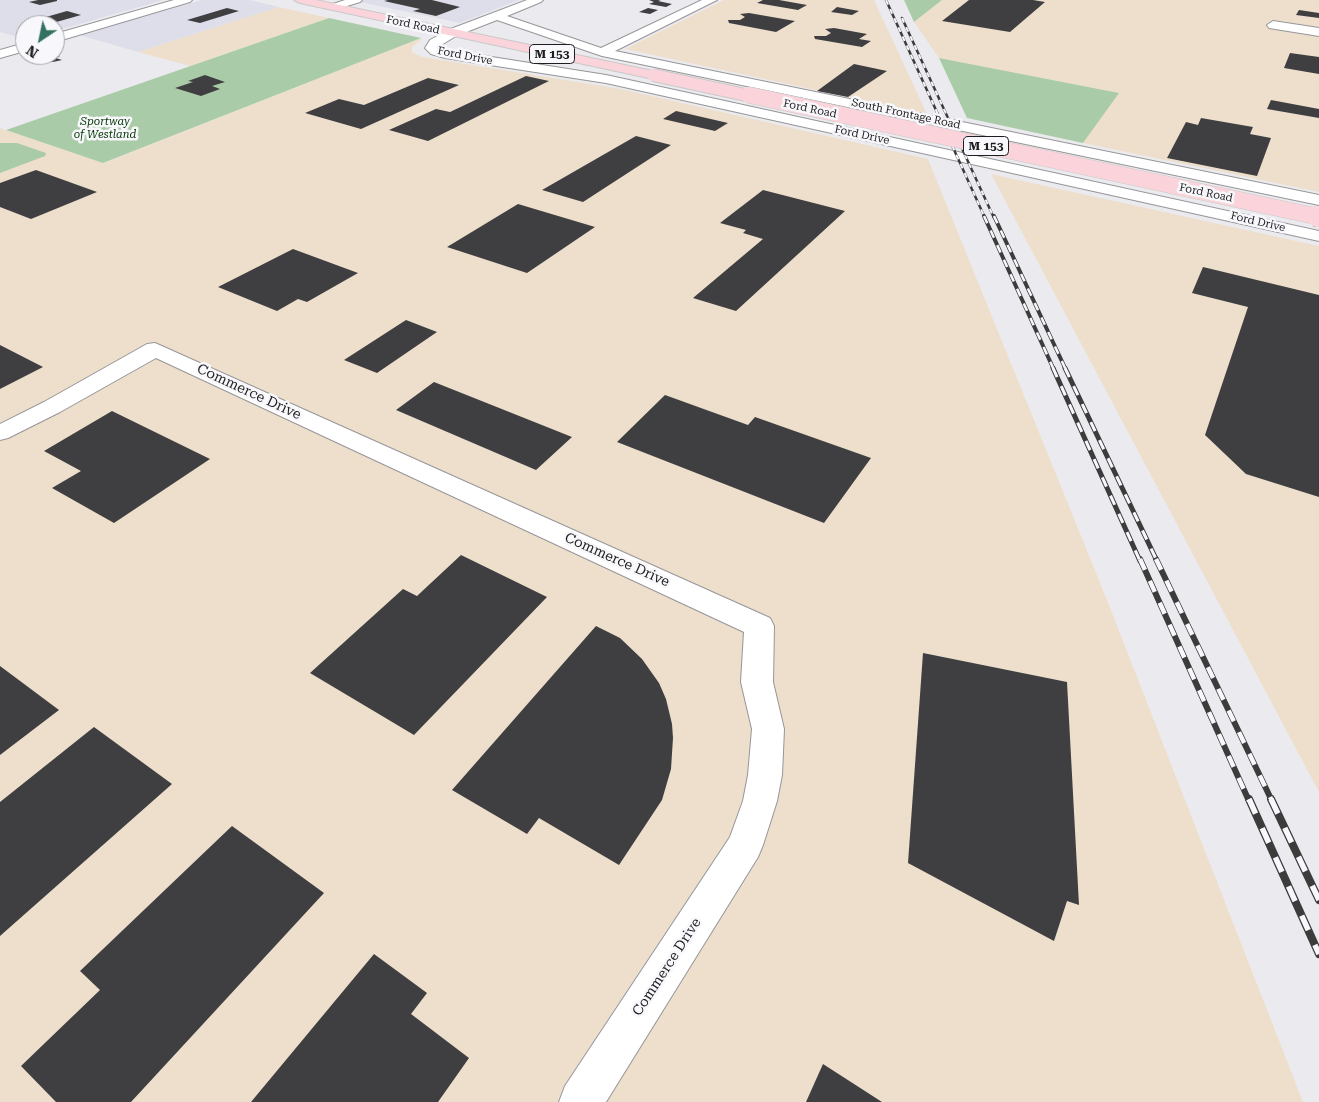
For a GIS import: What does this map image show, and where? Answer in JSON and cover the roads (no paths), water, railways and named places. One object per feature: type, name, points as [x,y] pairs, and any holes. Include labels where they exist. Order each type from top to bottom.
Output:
[{"type":"main road","name":"Ford Road","points":[[300,0],[1319,217]]},
{"type":"street","points":[[65,35],[186,0]]},
{"type":"street","points":[[334,7],[356,0]]},
{"type":"street","points":[[452,33],[537,0]]},
{"type":"street","points":[[602,52],[710,0]]},
{"type":"street","name":"South Frontage Road","points":[[496,16],[602,52],[1319,200]]},
{"type":"street","points":[[1273,25],[1319,32]]},
{"type":"street","name":"Ford Drive","points":[[452,33],[434,43],[431,46],[432,50],[445,54],[606,79],[1319,236]]},
{"type":"street","points":[[0,54],[15,50]]},
{"type":"street","points":[[693,98],[727,78]]},
{"type":"street","points":[[881,109],[890,118],[891,132],[883,139]]},
{"type":"street","points":[[1022,170],[1010,160],[1016,144],[1037,141]]},
{"type":"street","points":[[1244,219],[1257,187]]},
{"type":"street","name":"Commerce Drive","points":[[0,434],[155,349],[212,377],[759,626],[757,682],[764,702],[768,729],[766,766],[760,801],[745,845],[581,1102]]},
{"type":"railway","points":[[886,0],[985,218]]},
{"type":"railway","points":[[902,18],[994,218]]},
{"type":"railway","points":[[984,216],[1054,370]]},
{"type":"railway","points":[[994,216],[1066,370]]},
{"type":"railway","points":[[1053,368],[1140,561]]},
{"type":"railway","points":[[1065,368],[1157,561]]},
{"type":"railway","points":[[1140,559],[1249,801]]},
{"type":"railway","points":[[1156,559],[1272,801]]},
{"type":"railway","points":[[1249,799],[1319,954]]},
{"type":"railway","points":[[1271,799],[1319,900]]},
{"type":"park label","name":"Sportway of Westland","points":[[105,128]]}]
